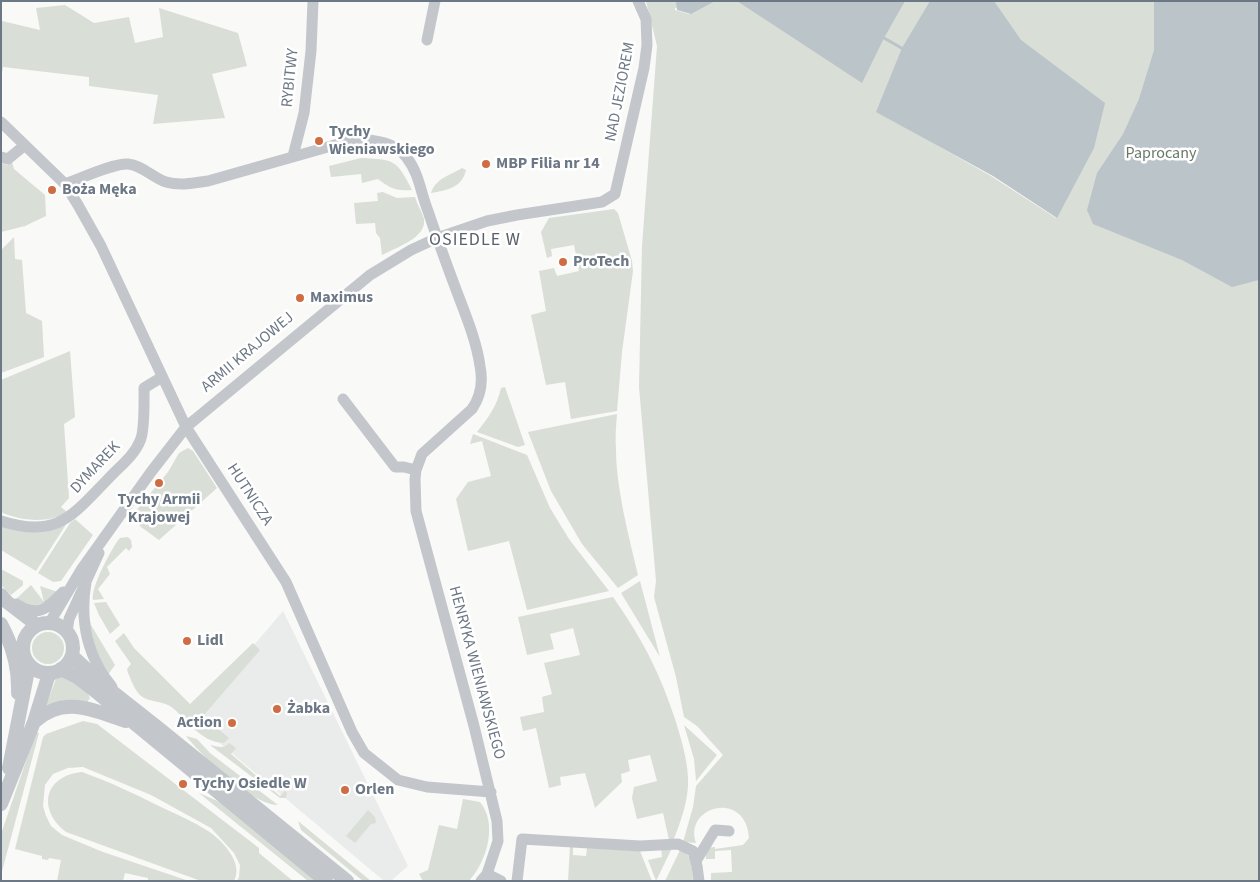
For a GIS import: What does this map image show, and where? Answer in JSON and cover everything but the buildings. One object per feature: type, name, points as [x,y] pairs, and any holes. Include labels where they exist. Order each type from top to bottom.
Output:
[{"type":"street","name":"RYBITWY","points":[[293,156],[304,113],[311,51],[313,1]]},
{"type":"street","points":[[427,40],[435,1]]},
{"type":"street","name":"NAD JEZIOREM","points":[[617,189],[644,68],[647,44],[646,19],[638,1]]},
{"type":"street","name":"HUTNICZA","points":[[1,122],[65,184],[101,246],[186,428],[286,582],[352,732],[364,754],[398,780],[427,787],[491,792]]},
{"type":"street","name":"HENRYKA WIENIAWSKIEGO","points":[[65,184],[117,165],[128,164],[137,166],[166,182],[187,184],[217,178],[356,139],[375,140],[394,147],[407,157],[415,172],[474,338],[481,366],[481,390],[478,401],[472,409],[422,454],[416,470],[414,494],[416,511],[474,726],[497,821],[498,841],[484,877]]},
{"type":"street","points":[[1,157],[8,159],[25,145]]},
{"type":"street","name":"ARMII KRAJOWEJ","points":[[43,624],[151,472],[186,428],[370,275],[411,250],[437,238],[487,221],[602,202],[616,194],[617,189]]},
{"type":"street","name":"DYMAREK","points":[[1,521],[20,527],[38,528],[54,525],[75,513],[134,452],[141,440],[144,388],[162,377]]},
{"type":"street","points":[[343,399],[395,467],[416,470]]},
{"type":"street","name":"ARMII KRAJOWEJ","points":[[67,632],[69,619],[106,536]]},
{"type":"street","name":"ARMII KRAJOWEJ","points":[[1,593],[20,607],[39,612],[53,603],[74,582]]},
{"type":"street","points":[[86,582],[83,615],[88,641],[99,670],[118,695]]},
{"type":"street","points":[[1,593],[14,608],[43,624],[60,625],[67,632],[73,643],[72,656],[65,666],[56,671],[42,693],[34,722],[3,799]]},
{"type":"street","points":[[1,617],[12,625],[24,638]]},
{"type":"street","points":[[1,624],[12,646],[16,662],[18,719]]},
{"type":"street","points":[[43,624],[29,630],[24,638],[23,653],[29,665],[42,672],[56,671],[77,677],[326,881]]},
{"type":"street","points":[[72,656],[105,686],[347,881]]},
{"type":"street","points":[[3,799],[29,665]]},
{"type":"street","points":[[34,722],[43,713],[56,708],[70,706],[88,709],[133,723]]},
{"type":"street","points":[[696,861],[715,830],[728,831]]},
{"type":"street","points":[[517,881],[522,839],[640,846],[678,844],[693,851],[699,881]]},
{"type":"street","points":[[484,877],[501,881]]},
{"type":"shaded area","points":[[676,1],[715,1],[691,14],[677,10]]},
{"type":"shaded area","points":[[737,1],[905,1],[862,83]]},
{"type":"shaded area","points":[[930,1],[994,1],[1021,40],[1105,103],[1094,148],[1057,218],[993,176],[876,112],[902,48]]},
{"type":"shaded area","points":[[1154,1],[1259,1],[1259,280],[1232,287],[1182,260],[1093,224],[1087,210],[1097,173],[1123,134],[1139,99],[1154,50]]},
{"type":"shaded area","points":[[283,611],[408,866],[391,881],[384,881],[191,719]]},
{"type":"green space","name":"Paprocany","points":[[646,1],[706,1],[675,8],[675,10],[689,14],[712,1],[1259,1],[1259,881],[711,881],[711,873],[732,872],[731,850],[715,851],[715,859],[706,859],[705,848],[715,847],[715,849],[743,845],[749,838],[745,823],[738,813],[727,808],[716,808],[706,812],[698,820],[694,830],[696,843],[683,842],[693,807],[696,786],[723,755],[697,726],[684,717],[676,677],[654,597],[656,581],[639,387],[642,246],[657,46]],"holes":[[[903,126],[918,130],[1057,215],[1056,218],[991,176]]]},
{"type":"green space","points":[[65,5],[94,23],[129,17],[135,43],[163,37],[159,8],[238,33],[247,66],[212,74],[225,118],[153,124],[158,95],[89,86],[89,77],[3,67],[1,79],[2,21],[40,30],[36,8]]},
{"type":"green space","points":[[361,158],[381,159],[393,163],[402,172],[412,190],[394,189],[378,179],[362,183],[361,174],[331,177],[329,166]]},
{"type":"green space","points":[[12,162],[14,169],[45,195],[46,216],[25,226],[1,232],[1,163],[7,165]]},
{"type":"green space","points":[[462,168],[466,170],[461,181],[448,189],[431,193],[436,184]]},
{"type":"green space","points":[[383,192],[397,198],[415,197],[424,219],[424,226],[421,232],[409,242],[382,255],[380,238],[376,233],[375,223],[356,224],[354,203],[378,201],[377,193]]},
{"type":"green space","points":[[614,209],[618,213],[632,261],[633,271],[622,352],[617,411],[571,419],[565,382],[546,385],[531,315],[546,311],[539,271],[554,268],[557,276],[579,271],[574,245],[551,249],[552,256],[547,258],[541,232],[549,218]]},
{"type":"green space","points":[[14,237],[15,259],[22,260],[26,313],[42,321],[44,357],[1,373],[1,250]]},
{"type":"green space","points":[[70,351],[75,417],[64,424],[69,498],[61,507],[67,512],[52,518],[34,520],[1,512],[1,380]]},
{"type":"green space","points":[[505,387],[525,445],[518,447],[477,432],[495,406],[501,388]]},
{"type":"green space","points":[[617,414],[618,480],[638,575],[618,588],[582,544],[551,491],[528,432]]},
{"type":"green space","points":[[473,434],[527,455],[550,508],[569,539],[609,591],[527,610],[509,541],[468,551],[456,499],[468,482],[491,476],[482,441],[470,444]]},
{"type":"green space","points":[[188,448],[193,451],[217,488],[159,540],[141,527],[134,518],[134,513],[168,472],[179,453]]},
{"type":"green space","points":[[75,519],[93,535],[61,581],[53,582],[38,573],[70,523]]},
{"type":"green space","points":[[1,523],[67,523],[36,571],[1,550]]},
{"type":"green space","points":[[128,537],[131,540],[132,547],[129,551],[126,548],[107,567],[110,574],[98,589],[104,599],[93,600],[98,578],[112,550],[120,538]]},
{"type":"green space","points":[[1,569],[23,581],[23,585],[11,595],[1,585]]},
{"type":"green space","points":[[640,581],[660,657],[621,593]]},
{"type":"green space","points":[[31,585],[44,602],[40,586],[58,592],[47,601],[38,605],[16,599]]},
{"type":"green space","points":[[613,597],[642,643],[657,672],[670,704],[683,746],[688,778],[687,793],[683,814],[673,841],[669,840],[663,813],[637,819],[632,798],[634,787],[657,781],[650,755],[628,760],[630,771],[621,774],[622,782],[595,808],[585,773],[560,777],[561,785],[549,788],[536,728],[523,731],[520,717],[544,712],[542,697],[552,694],[544,663],[580,655],[573,628],[550,634],[554,649],[527,655],[518,617]]},
{"type":"green space","points":[[106,602],[120,625],[110,634],[94,603]]},
{"type":"green space","points":[[87,608],[91,625],[115,665],[107,676],[96,657]]},
{"type":"green space","points":[[48,632],[54,633],[59,637],[63,642],[63,654],[59,659],[54,663],[48,664],[42,663],[37,659],[33,654],[32,648],[33,642],[37,637],[42,633]]},
{"type":"green space","points":[[124,633],[134,648],[190,704],[253,643],[260,650],[203,716],[229,738],[224,743],[208,739],[194,729],[170,706],[139,694],[128,673],[127,669],[131,664],[115,641]]},
{"type":"green space","points":[[60,676],[65,676],[88,694],[90,698],[86,704],[66,700],[46,705],[56,679]]},
{"type":"green space","points":[[83,721],[97,724],[259,848],[259,853],[293,881],[237,881],[240,865],[234,853],[211,828],[151,795],[83,767],[68,768],[53,774],[45,785],[43,806],[51,826],[62,835],[103,852],[189,881],[148,881],[148,878],[125,873],[123,881],[57,881],[61,860],[42,859],[42,856],[15,849],[43,737],[46,734]]},
{"type":"green space","points":[[684,725],[717,755],[696,781],[694,759]]},
{"type":"green space","points":[[36,732],[39,733],[1,875],[1,834]]},
{"type":"green space","points":[[186,736],[197,739],[210,753],[278,805],[267,803],[255,797],[228,778]]},
{"type":"green space","points":[[229,743],[236,748],[231,754],[280,796],[285,791],[287,793],[286,798],[280,798],[210,745],[222,747]]},
{"type":"green space","points":[[82,772],[133,794],[208,831],[225,846],[234,860],[236,874],[234,881],[201,881],[66,832],[51,813],[48,804],[49,795],[59,780]]},
{"type":"green space","points":[[199,793],[222,803],[317,881],[308,881]]},
{"type":"green space","points":[[463,799],[480,802],[488,821],[488,842],[481,863],[469,881],[423,881],[419,874],[428,870],[439,825],[457,829]]},
{"type":"green space","points":[[368,810],[375,817],[376,823],[371,824],[355,843],[346,836]]},
{"type":"green space","points":[[298,821],[371,881],[363,881],[301,830]]},
{"type":"green space","points":[[570,846],[573,847],[573,855],[586,856],[587,848],[640,851],[652,881],[568,881]]},
{"type":"green space","points":[[661,847],[672,848],[656,881],[648,860],[662,857]]},
{"type":"green space","points":[[681,848],[689,858],[693,881],[665,881]]},
{"type":"waterway","points":[[884,38],[905,50]]},
{"type":"place","name":"Tychy Wieniawskiego","points":[[319,141]]},
{"type":"place","name":"MBP Filia nr 14","points":[[486,164]]},
{"type":"place","name":"Boża Męka","points":[[52,190]]},
{"type":"place","name":"ProTech","points":[[563,262]]},
{"type":"place","name":"Maximus","points":[[300,298]]},
{"type":"place","name":"Tychy Armii Krajowej","points":[[159,483]]},
{"type":"place","name":"Lidl","points":[[187,641]]},
{"type":"place","name":"Żabka","points":[[277,709]]},
{"type":"place","name":"Action","points":[[232,723]]},
{"type":"place","name":"Tychy Osiedle W","points":[[183,784]]},
{"type":"place","name":"Orlen","points":[[345,790]]},
{"type":"district","name":"OSIEDLE W","points":[[475,241]]}]
